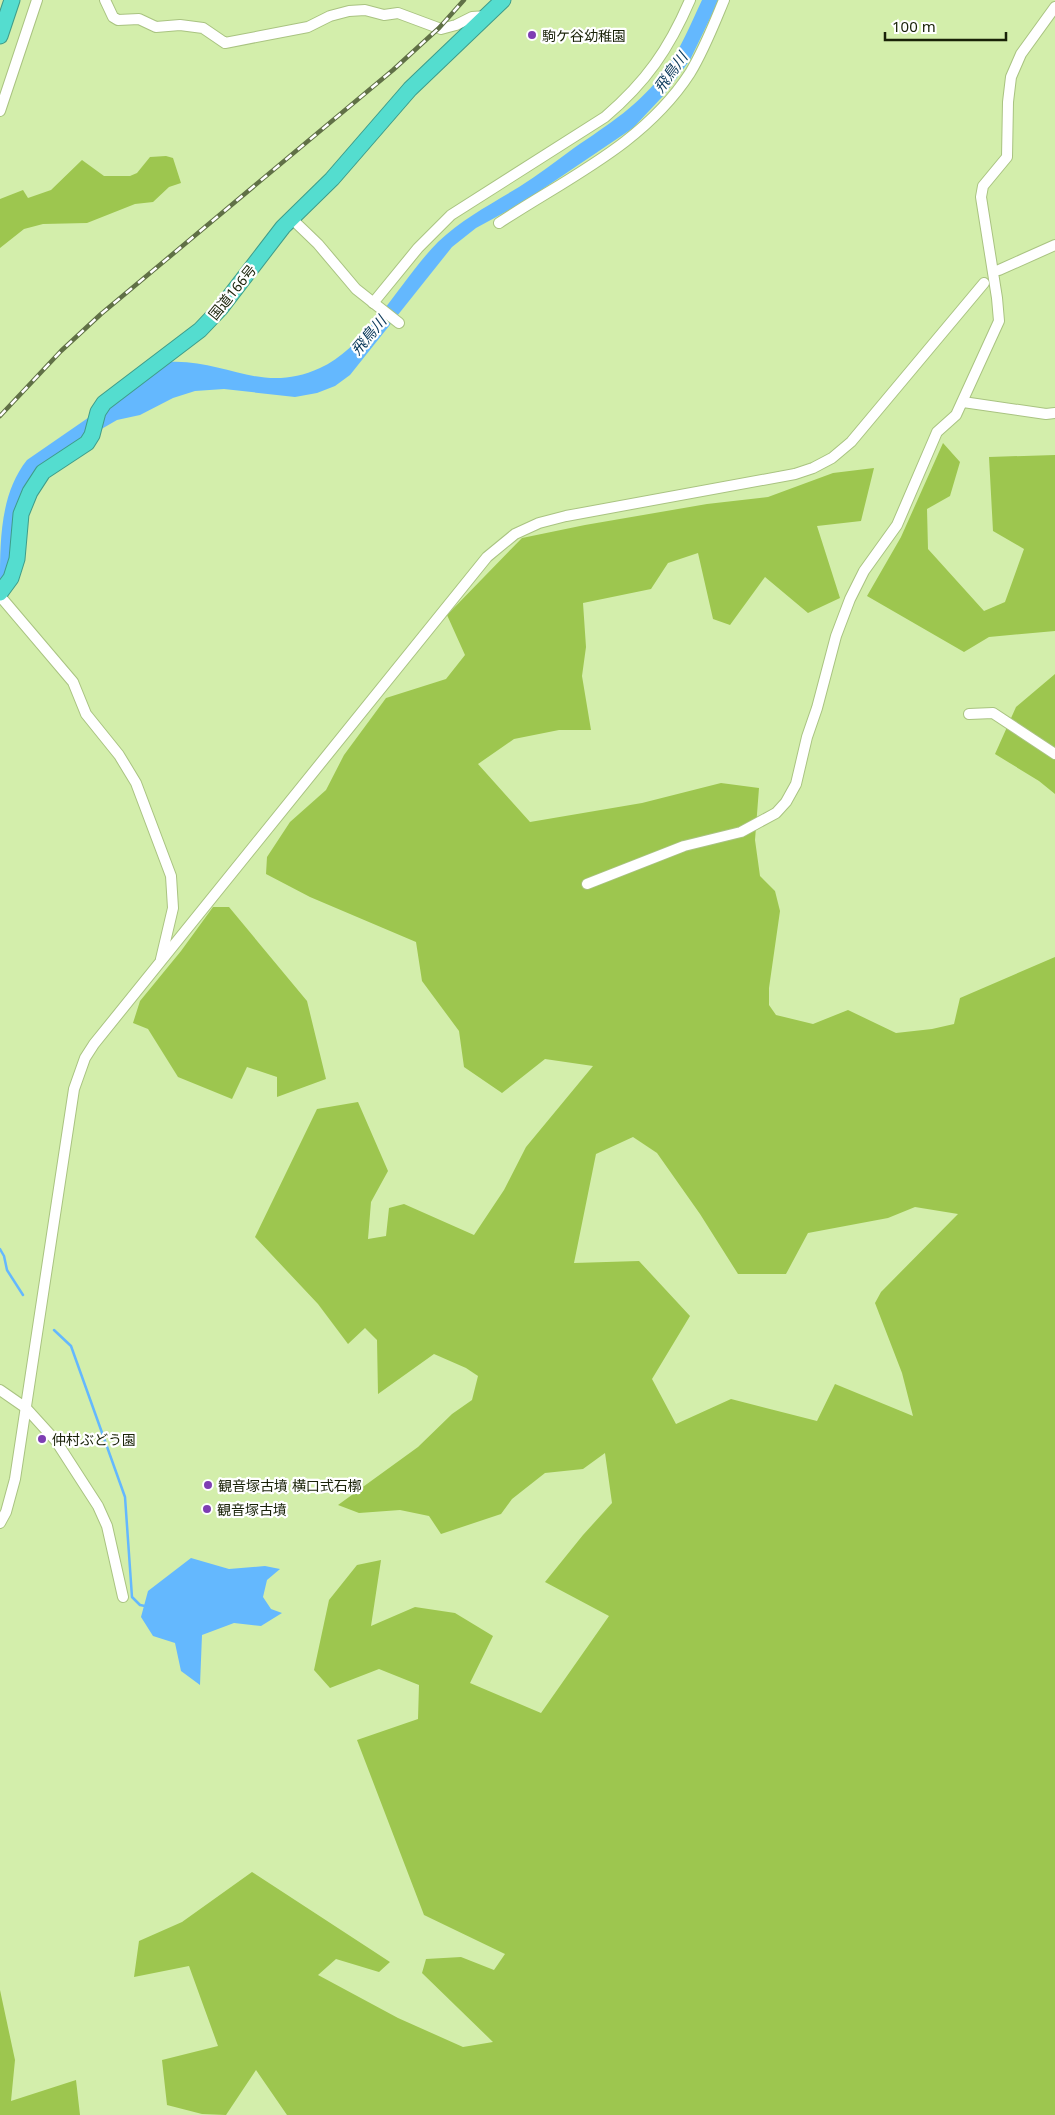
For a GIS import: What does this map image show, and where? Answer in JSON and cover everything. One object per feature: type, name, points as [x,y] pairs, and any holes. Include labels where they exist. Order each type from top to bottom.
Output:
[{"type":"highway","points":[[0,18],[6,0]]},
{"type":"highway","points":[[0,36],[12,0]]},
{"type":"highway","name":"国道166号","points":[[0,595],[11,578],[17,559],[21,514],[30,492],[43,472],[87,443],[92,435],[98,412],[104,403],[200,330],[292,219],[332,178],[410,89],[503,0]]},
{"type":"street","points":[[0,111],[37,0]]},
{"type":"street","points":[[105,0],[113,17],[118,20],[139,19],[156,27],[180,25],[203,28],[225,43],[308,27],[330,16],[365,10],[384,15],[398,13],[441,29],[456,25],[472,17],[488,16]]},
{"type":"street","points":[[377,306],[418,248],[451,216],[605,117],[625,100],[655,66],[676,33],[690,0]]},
{"type":"street","points":[[499,223],[609,155],[661,110],[691,71],[724,0]]},
{"type":"street","points":[[587,884],[684,846],[741,832],[776,813],[786,802],[796,784],[806,737],[817,708],[836,636],[850,599],[864,571],[897,525],[938,432],[956,416],[999,321],[997,298],[980,197],[983,186],[1007,157],[1008,102],[1011,77],[1021,54],[1055,7]]},
{"type":"street","points":[[292,219],[318,244],[356,289],[397,321]]},
{"type":"street","points":[[999,270],[1055,245]]},
{"type":"street","points":[[0,1523],[6,1512],[16,1479],[74,1089],[85,1058],[94,1044],[487,557],[515,534],[551,519],[772,480],[814,468],[832,458],[851,442],[984,283]]},
{"type":"street","points":[[963,402],[1046,414],[1055,413]]},
{"type":"street","points":[[0,595],[73,682],[86,714],[119,755],[136,783],[171,876],[173,908],[160,961]]},
{"type":"street","points":[[969,714],[993,713],[1055,754]]},
{"type":"street","points":[[0,1390],[26,1408],[65,1454],[98,1506],[107,1526],[123,1597]]},
{"type":"green space","points":[[166,156],[173,158],[181,183],[169,187],[153,202],[135,204],[87,223],[43,224],[24,229],[0,248],[0,199],[23,190],[28,198],[51,190],[82,160],[104,176],[130,176],[137,173],[150,157]]},
{"type":"green space","points":[[943,443],[960,462],[950,496],[927,509],[928,549],[984,611],[1005,602],[1024,549],[993,531],[989,457],[1055,455],[1055,631],[989,637],[964,652],[867,596],[901,537]]},
{"type":"green space","points":[[874,468],[861,521],[817,526],[840,598],[808,613],[765,577],[730,625],[713,619],[698,553],[668,563],[651,589],[583,603],[586,647],[582,676],[591,730],[559,730],[514,739],[478,764],[530,822],[642,803],[721,783],[759,788],[755,840],[760,876],[775,891],[780,911],[769,988],[769,1005],[776,1015],[813,1024],[848,1010],[896,1033],[932,1029],[954,1024],[960,998],[1055,957],[1055,2115],[287,2115],[256,2070],[226,2115],[202,2114],[167,2105],[162,2060],[218,2046],[189,1966],[134,1977],[139,1941],[182,1922],[252,1872],[390,1962],[379,1972],[336,1959],[318,1975],[398,2018],[463,2047],[493,2042],[422,1973],[426,1959],[461,1957],[494,1970],[505,1954],[424,1915],[357,1740],[418,1719],[419,1685],[379,1669],[330,1688],[314,1670],[329,1600],[357,1565],[381,1560],[371,1626],[415,1607],[455,1613],[493,1636],[470,1683],[541,1713],[609,1616],[545,1582],[612,1503],[605,1453],[583,1469],[545,1473],[512,1499],[501,1514],[441,1534],[429,1516],[400,1510],[359,1513],[338,1505],[418,1447],[452,1414],[472,1400],[478,1376],[466,1368],[434,1354],[378,1394],[377,1340],[365,1328],[348,1344],[318,1304],[255,1237],[317,1109],[358,1102],[388,1171],[371,1202],[368,1239],[386,1236],[389,1208],[404,1204],[474,1235],[504,1190],[526,1147],[593,1066],[545,1059],[502,1093],[464,1067],[459,1031],[422,981],[416,942],[310,897],[266,874],[267,857],[290,822],[326,790],[344,755],[386,698],[446,679],[465,655],[447,615],[522,538],[707,504],[768,497],[833,473]],"holes":[[[633,1137],[657,1153],[700,1214],[738,1274],[786,1274],[808,1233],[888,1218],[915,1207],[958,1214],[881,1292],[875,1303],[902,1373],[913,1416],[835,1384],[817,1421],[731,1399],[676,1424],[652,1379],[690,1316],[639,1261],[574,1263],[596,1154]]]},
{"type":"green space","points":[[1055,674],[1055,794],[1039,781],[995,754],[1016,707]]},
{"type":"green space","points":[[213,907],[229,907],[307,1001],[326,1079],[277,1097],[277,1077],[247,1067],[232,1099],[178,1077],[148,1029],[133,1023],[140,1001],[181,951]]},
{"type":"green space","points":[[0,1990],[15,2060],[11,2101],[76,2080],[80,2115],[0,2115]]},
{"type":"water","name":"飛鳥川","points":[[702,0],[719,0],[690,60],[664,95],[633,128],[522,203],[476,228],[452,247],[350,375],[335,386],[317,393],[295,397],[224,389],[195,391],[173,398],[140,415],[117,420],[79,442],[47,464],[10,566],[0,584],[0,551],[3,519],[11,488],[27,460],[169,362],[208,365],[244,374],[280,378],[299,375],[320,368],[337,358],[368,329],[424,257],[447,234],[477,212],[540,173],[612,122],[645,94],[676,53]]},
{"type":"water","points":[[191,1558],[229,1569],[265,1566],[280,1569],[267,1580],[263,1597],[271,1609],[282,1613],[261,1626],[234,1623],[202,1635],[200,1685],[181,1671],[175,1643],[153,1636],[141,1617],[148,1591]]},
{"type":"waterway","points":[[0,1249],[4,1256],[7,1270],[23,1295]]},
{"type":"waterway","points":[[54,1330],[71,1346],[125,1497],[132,1597],[140,1605],[145,1606]]},
{"type":"railway","points":[[0,416],[61,351],[101,314],[393,70],[439,28],[464,0]]},
{"type":"place","name":"駒ケ谷幼稚園","points":[[532,35]]},
{"type":"place","name":"仲村ぶどう園","points":[[42,1439]]},
{"type":"place","name":"観音塚古墳 横口式石槨","points":[[208,1485]]},
{"type":"place","name":"観音塚古墳","points":[[207,1509]]}]
